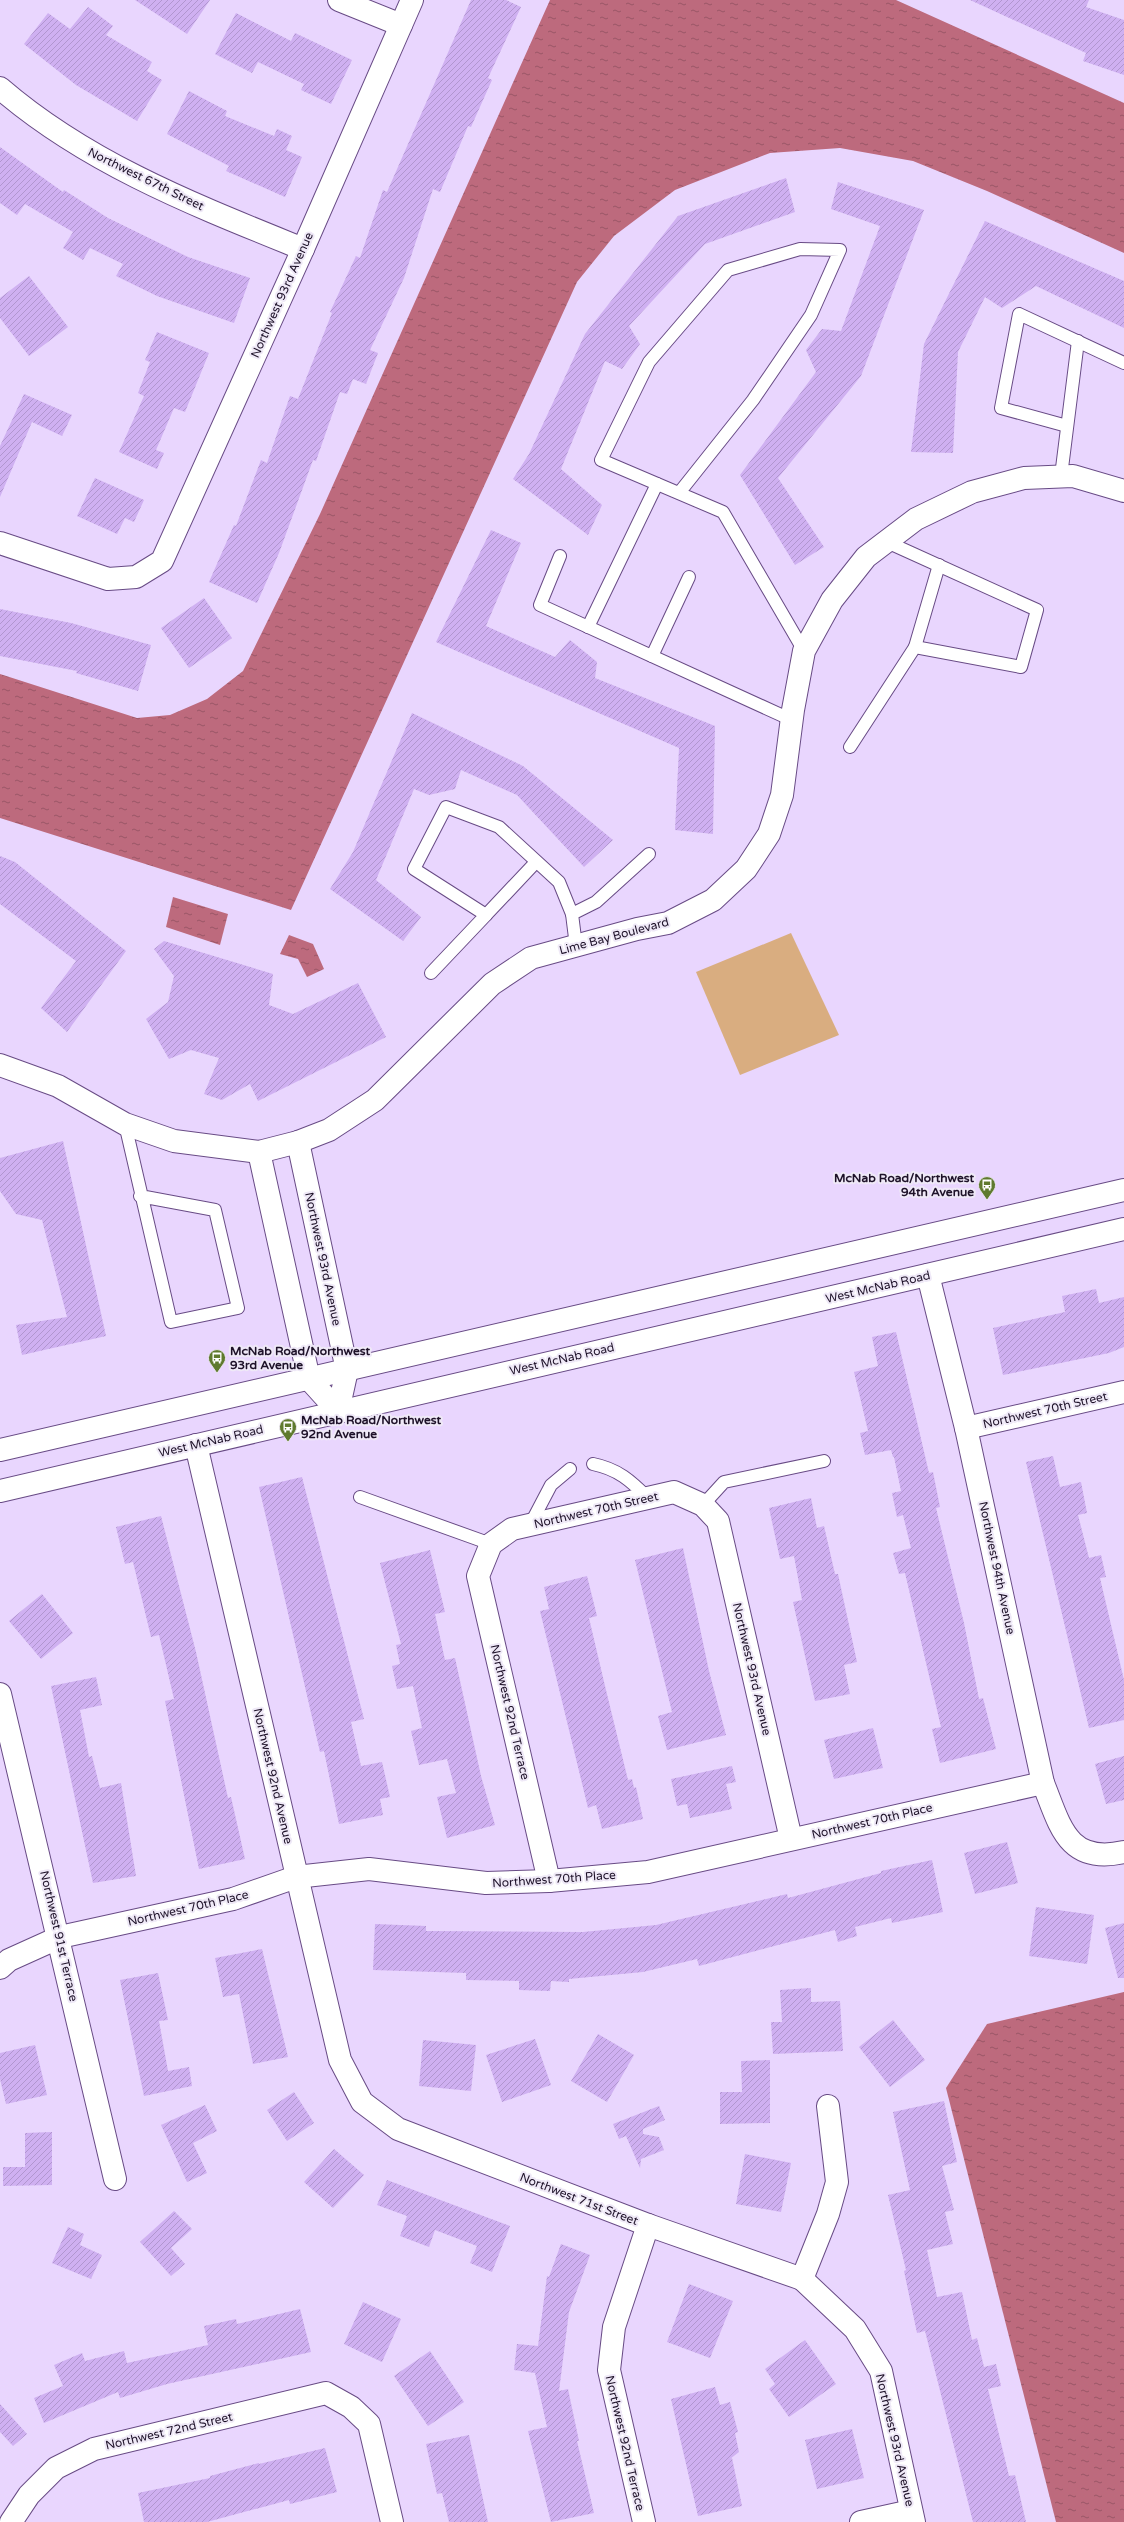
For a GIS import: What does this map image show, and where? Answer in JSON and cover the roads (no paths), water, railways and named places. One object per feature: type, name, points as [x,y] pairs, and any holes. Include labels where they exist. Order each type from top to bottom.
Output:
[{"type":"street","points":[[339,0],[400,25]]},
{"type":"street","name":"Northwest 93rd Avenue","points":[[0,543],[108,579],[136,577],[162,561],[303,249],[412,0]]},
{"type":"street","name":"Northwest 67th Street","points":[[0,88],[83,148],[174,196],[303,249]]},
{"type":"street","name":"Lime Bay Boulevard","points":[[0,1065],[58,1086],[125,1124],[174,1141],[259,1152],[298,1142],[329,1130],[375,1100],[499,980],[531,958],[668,923],[713,900],[746,869],[769,834],[782,795],[792,720],[804,651],[832,600],[866,557],[916,519],[972,492],[1024,478],[1073,476],[1124,491]]},
{"type":"street","name":"Northwest 93rd Avenue","points":[[298,1142],[347,1370],[338,1411]]},
{"type":"street","points":[[259,1152],[309,1379],[338,1411]]},
{"type":"street","points":[[0,1450],[1124,1190]]},
{"type":"street","name":"West McNab Road","points":[[0,1491],[1124,1229]]},
{"type":"street","name":"Northwest 94th Avenue","points":[[928,1275],[966,1428],[1043,1783],[1064,1834],[1084,1851],[1108,1856],[1124,1852]]},
{"type":"street","name":"Northwest 70th Street","points":[[966,1428],[1124,1392]]},
{"type":"street","name":"Northwest 92nd Avenue","points":[[196,1445],[340,2060],[362,2102]]},
{"type":"street","name":"Northwest 70th Street","points":[[491,1544],[512,1529],[674,1492],[703,1505]]},
{"type":"street","name":"Northwest 93rd Avenue","points":[[703,1505],[718,1521],[791,1839]]},
{"type":"street","name":"Northwest 92nd Terrace","points":[[491,1544],[478,1576],[549,1881]]},
{"type":"street","name":"Northwest 91st Terrace","points":[[0,1694],[60,1937],[115,2179]]},
{"type":"street","name":"Northwest 70th Place","points":[[0,1968],[9,1960],[60,1937],[233,1899],[296,1877],[368,1869],[486,1883],[549,1881],[648,1872],[1043,1783]]},
{"type":"street","name":"Northwest 71st Street","points":[[362,2102],[398,2129],[648,2225],[802,2280]]},
{"type":"street","points":[[802,2280],[828,2214],[837,2182],[828,2106]]},
{"type":"street","name":"Northwest 92nd Terrace","points":[[644,2522],[609,2370],[614,2327],[648,2225]]},
{"type":"street","name":"Northwest 93rd Avenue","points":[[802,2280],[855,2329],[880,2371],[912,2516]]},
{"type":"street","name":"Northwest 72nd Street","points":[[11,2522],[28,2495],[56,2468],[94,2449],[326,2393],[351,2407],[369,2424],[392,2522]]},
{"type":"street","points":[[861,2522],[912,2516]]},
{"type":"lane","points":[[679,493],[753,400],[810,315],[840,250],[800,249],[728,270],[649,362],[601,460],[723,512],[804,651]]},
{"type":"lane","points":[[1067,426],[1001,408],[1019,314],[1124,363]]},
{"type":"lane","points":[[1061,476],[1078,341]]},
{"type":"lane","points":[[588,627],[657,484]]},
{"type":"lane","points":[[887,542],[1037,610],[1021,667],[915,647]]},
{"type":"lane","points":[[560,556],[540,605],[792,720]]},
{"type":"lane","points":[[850,747],[915,647],[939,565]]},
{"type":"lane","points":[[652,656],[689,577]]},
{"type":"lane","points":[[486,915],[414,869],[446,807],[499,827],[559,882],[572,914],[576,946]]},
{"type":"lane","points":[[572,914],[596,902],[649,854]]},
{"type":"lane","points":[[431,973],[536,862]]},
{"type":"lane","points":[[125,1124],[140,1196],[171,1322],[238,1308],[215,1210],[140,1196]]},
{"type":"lane","points":[[703,1505],[724,1482],[824,1461]]},
{"type":"lane","points":[[593,1464],[610,1467],[624,1475],[648,1498]]},
{"type":"lane","points":[[530,1525],[551,1485],[570,1468]]},
{"type":"lane","points":[[360,1497],[491,1544]]},
{"type":"water","points":[[550,0],[896,0],[1124,103],[1124,253],[987,191],[913,161],[840,148],[770,153],[675,190],[614,236],[577,282],[291,910],[0,818],[0,674],[137,718],[170,715],[207,699],[243,671],[320,514]]},
{"type":"water","points":[[173,897],[228,914],[220,945],[166,927]]},
{"type":"water","points":[[289,935],[313,944],[324,969],[307,977],[298,959],[280,954]]},
{"type":"water","points":[[1124,1992],[1124,2522],[1056,2522],[946,2088],[987,2024]]},
{"type":"place","name":"McNab Road/Northwest 94th Avenue","points":[[987,1200]]},
{"type":"place","name":"McNab Road/Northwest 93rd Avenue","points":[[217,1373]]},
{"type":"place","name":"McNab Road/Northwest 92nd Avenue","points":[[288,1442]]}]
